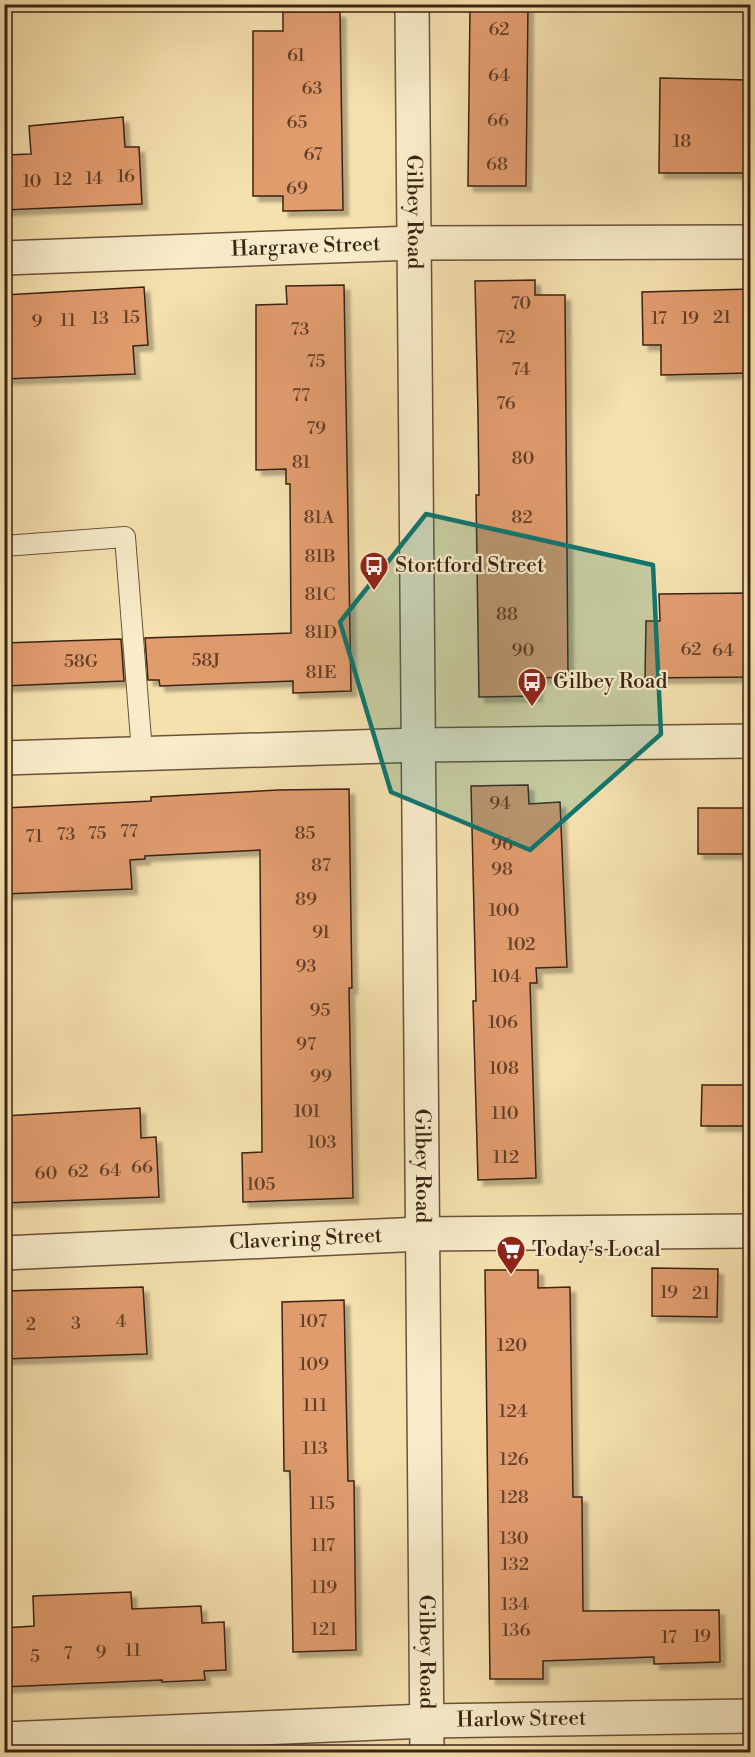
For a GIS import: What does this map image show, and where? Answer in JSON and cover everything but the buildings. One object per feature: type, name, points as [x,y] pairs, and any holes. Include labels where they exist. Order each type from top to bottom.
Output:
[{"type":"street","name":"Gilbey Road","points":[[412,4],[426,1737]]},
{"type":"street","name":"Hargrave Street","points":[[4,258],[414,243],[750,242]]},
{"type":"street","points":[[4,758],[418,745],[750,741]]},
{"type":"street","name":"Clavering Street","points":[[4,1253],[422,1234],[750,1231]]},
{"type":"street","name":"Harlow Street","points":[[4,1739],[426,1737],[750,1716]]},
{"type":"lane","points":[[4,546],[125,537],[142,752]]},
{"type":"highlighted area","points":[[426,514],[653,565],[661,734],[530,850],[391,792],[340,622]]},
{"type":"place","name":"Stortford Street","points":[[374,592]]},
{"type":"place","name":"Gilbey Road","points":[[532,708]]},
{"type":"place","name":"Today's Local","points":[[511,1276]]}]
